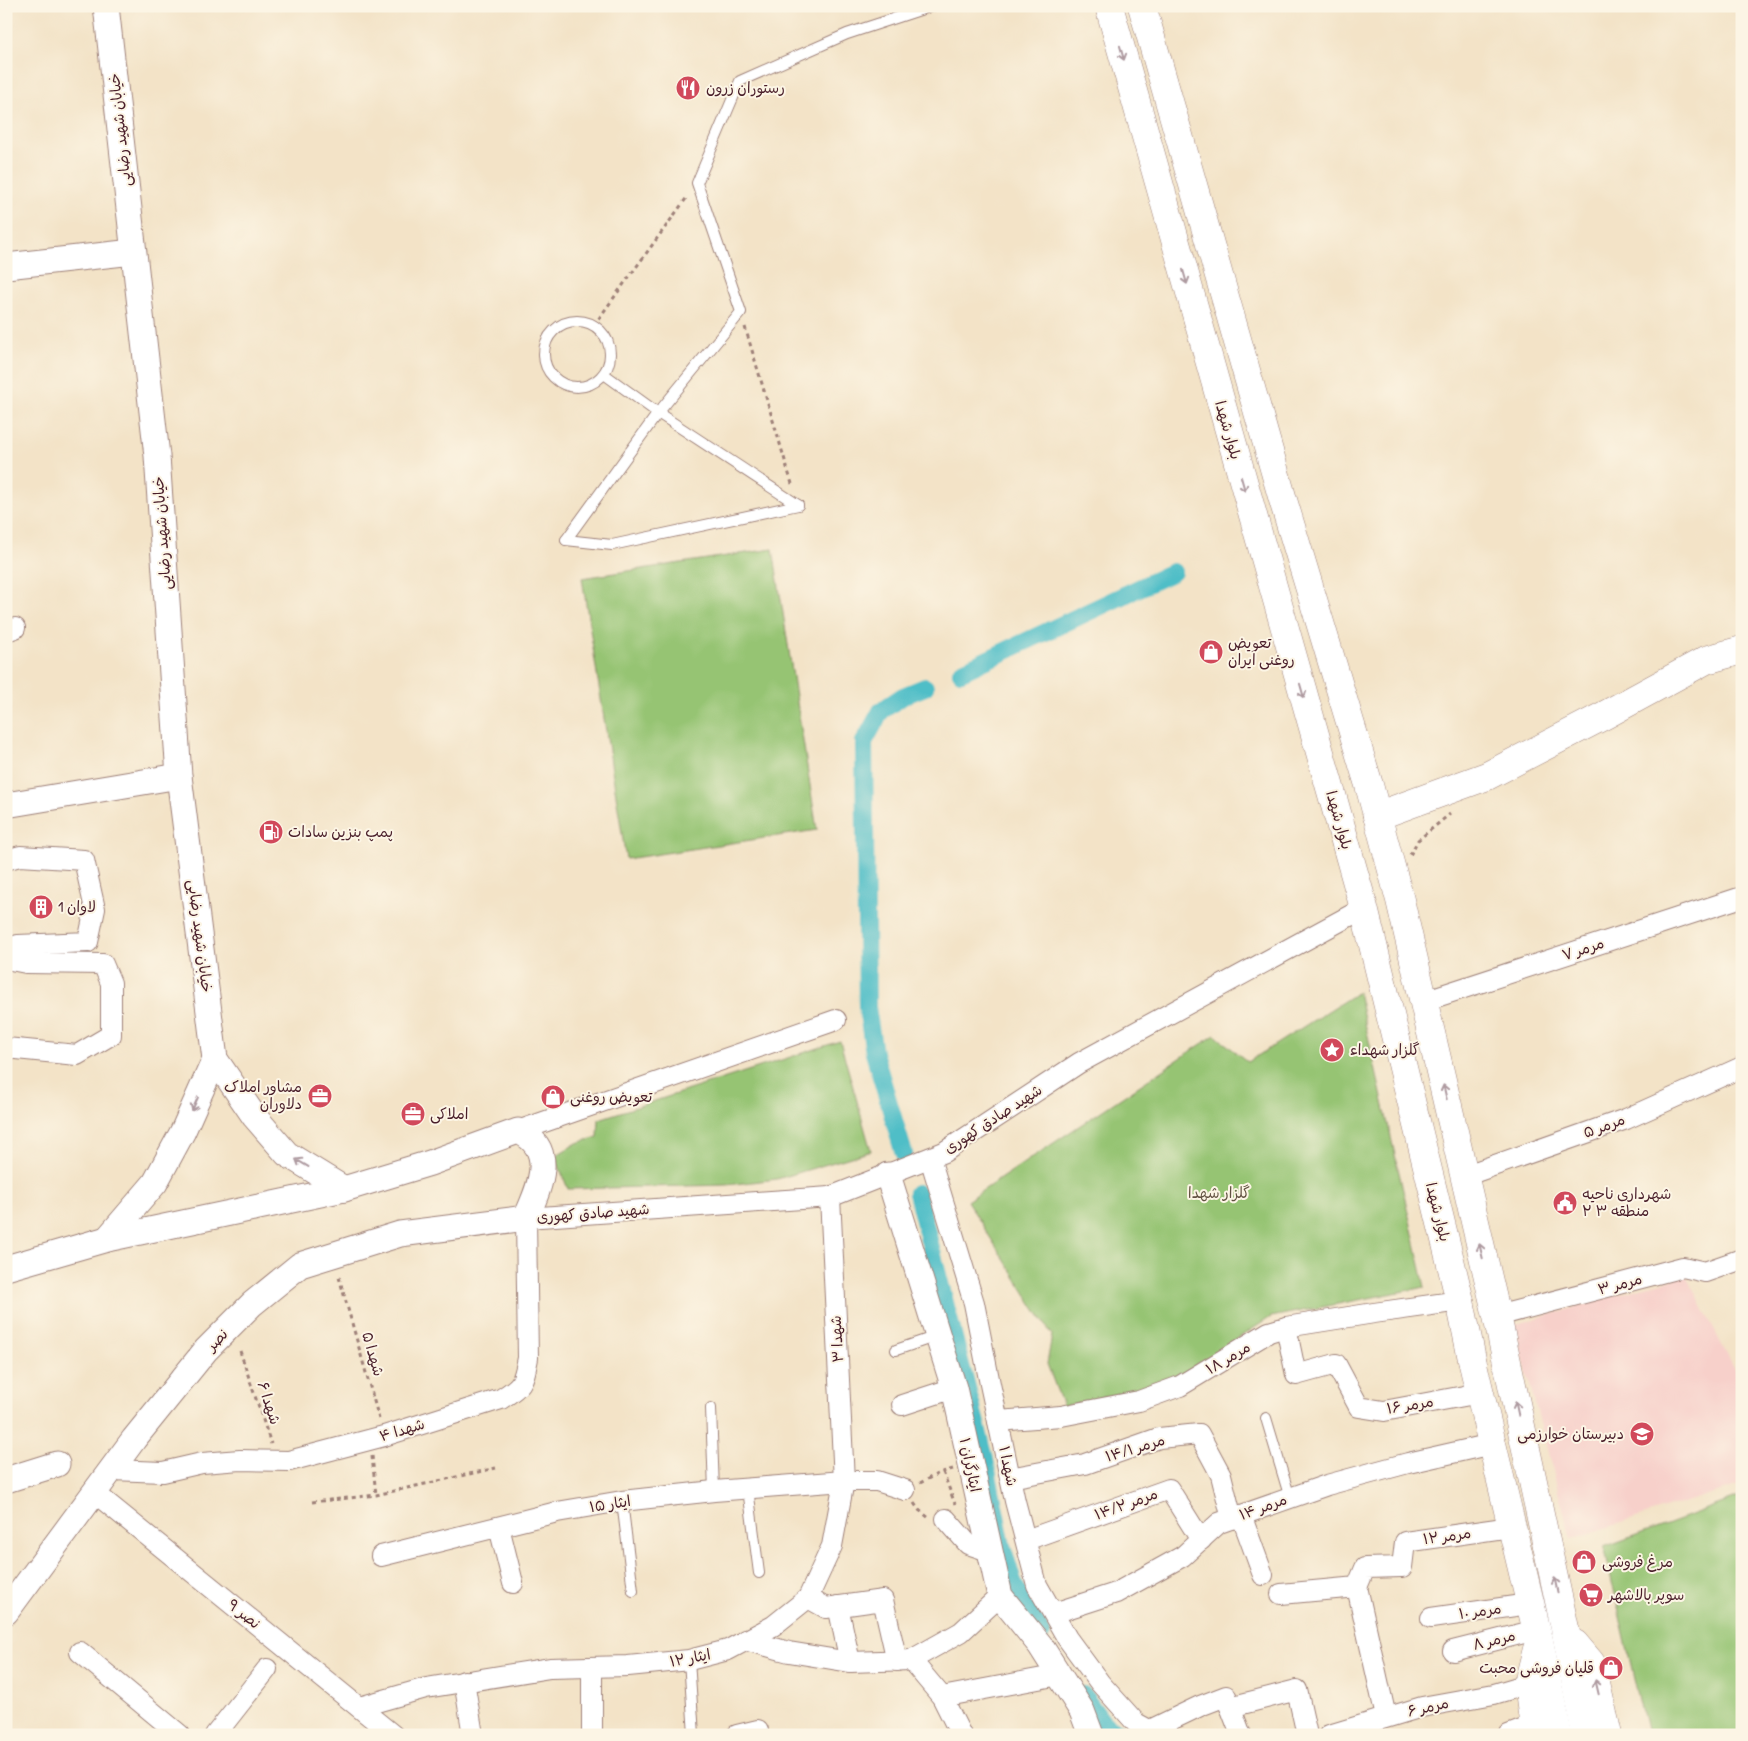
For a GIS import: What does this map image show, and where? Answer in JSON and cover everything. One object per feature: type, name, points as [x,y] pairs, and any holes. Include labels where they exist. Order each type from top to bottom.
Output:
[{"type":"main road","name":"بلوار شهدا","points":[[1109,6],[1364,908],[1460,1301],[1511,1528],[1538,1635],[1558,1735]]},
{"type":"main road","points":[[1142,6],[1283,500],[1378,816],[1424,1000],[1497,1316],[1566,1633],[1586,1735]]},
{"type":"main road","points":[[1152,160],[1162,164],[1172,163],[1181,155],[1183,150]]},
{"type":"main road","points":[[1174,235],[1179,226],[1184,222],[1190,220],[1204,222]]},
{"type":"main road","points":[[1378,816],[1487,776],[1706,660],[1742,650]]},
{"type":"main road","points":[[1566,1633],[1591,1663],[1608,1735]]},
{"type":"main road","points":[[1525,1732],[1528,1684],[1538,1635]]},
{"type":"street","name":"خیابان شهید رضایی","points":[[106,6],[157,456],[179,776],[215,1059],[254,1116],[287,1154],[344,1189]]},
{"type":"street","points":[[6,266],[133,252]]},
{"type":"street","points":[[6,805],[179,776]]},
{"type":"street","points":[[6,860],[20,856],[84,860],[95,909],[88,942],[18,944],[6,950]]},
{"type":"street","name":"مرمر ۷","points":[[1424,1000],[1742,897]]},
{"type":"street","name":"شهید صادق کهوری","points":[[526,1218],[830,1197],[944,1152],[1079,1063],[1364,908]]},
{"type":"street","points":[[6,959],[26,962],[103,964],[111,983],[111,1035],[77,1055],[6,1048]]},
{"type":"street","points":[[6,1268],[107,1239],[344,1189],[430,1162],[836,1020]]},
{"type":"street","points":[[107,1239],[155,1183],[183,1130],[215,1059]]},
{"type":"street","name":"مرمر ۵","points":[[1464,1176],[1626,1118],[1742,1067]]},
{"type":"street","points":[[518,1131],[535,1143],[542,1157],[543,1166],[536,1193],[526,1218]]},
{"type":"street","name":"شهدا ۱","points":[[930,1158],[974,1304],[1010,1478],[1037,1585],[1068,1638],[1100,1683],[1136,1723],[1154,1733]]},
{"type":"street","name":"ایثارگران ۱","points":[[888,1174],[954,1388],[1000,1596],[1040,1645],[1082,1711],[1091,1735]]},
{"type":"street","name":"شهدا ۳","points":[[808,1598],[832,1546],[844,1481],[830,1197]]},
{"type":"street","name":"شهدا ۴","points":[[112,1470],[163,1472],[202,1463],[240,1460],[289,1461],[377,1438],[501,1399],[524,1380],[528,1358],[526,1218]]},
{"type":"street","name":"نصر","points":[[6,1612],[134,1440],[206,1350],[252,1304],[300,1265],[400,1234],[526,1218]]},
{"type":"street","name":"مرمر ۳","points":[[1497,1316],[1683,1267],[1705,1272],[1742,1258]]},
{"type":"street","name":"مرمر ۱۸","points":[[998,1422],[1061,1416],[1139,1401],[1180,1386],[1269,1332],[1286,1327],[1460,1301]]},
{"type":"street","name":"مرمر ۱۶","points":[[1286,1327],[1296,1376],[1336,1364],[1358,1407],[1384,1411],[1480,1394]]},
{"type":"street","points":[[902,1405],[954,1388]]},
{"type":"street","name":"مرمر ۱۴/۱","points":[[1010,1478],[1085,1464],[1159,1438],[1199,1434],[1221,1475],[1236,1517]]},
{"type":"street","name":"مرمر ۱۴","points":[[1054,1613],[1116,1593],[1183,1556],[1219,1524],[1236,1517],[1290,1498],[1399,1466],[1492,1444]]},
{"type":"street","points":[[6,1480],[57,1464]]},
{"type":"street","name":"ایثار ۱۵","points":[[381,1556],[557,1512],[622,1502],[714,1491],[844,1481],[877,1481],[906,1490]]},
{"type":"street","name":"مرمر ۱۴/۲","points":[[1026,1540],[1169,1489],[1201,1540]]},
{"type":"street","name":"نصر ۹","points":[[95,1493],[393,1735]]},
{"type":"street","points":[[1236,1517],[1263,1575]]},
{"type":"street","points":[[946,1519],[968,1544],[989,1551]]},
{"type":"street","points":[[499,1527],[514,1584]]},
{"type":"street","name":"مرمر ۱۲","points":[[1357,1587],[1365,1568],[1402,1567],[1405,1542],[1511,1528]]},
{"type":"street","points":[[1281,1594],[1357,1587],[1386,1717]]},
{"type":"street","points":[[745,1640],[789,1652],[850,1662],[904,1660],[962,1632],[1000,1596]]},
{"type":"street","points":[[808,1598],[826,1608],[883,1600],[904,1660],[942,1697],[962,1735]]},
{"type":"street","name":"ایثار ۱۲","points":[[359,1707],[426,1688],[550,1668],[592,1668],[689,1660],[728,1650],[773,1626],[808,1598]]},
{"type":"street","name":"مرمر ۱۰","points":[[1431,1618],[1529,1604]]},
{"type":"street","points":[[838,1606],[850,1662]]},
{"type":"street","name":"مرمر ۸","points":[[1453,1651],[1538,1635]]},
{"type":"street","points":[[80,1652],[180,1735]]},
{"type":"street","points":[[592,1668],[592,1735]]},
{"type":"street","points":[[215,1735],[267,1669]]},
{"type":"street","points":[[942,1697],[1059,1675]]},
{"type":"street","points":[[464,1681],[473,1735]]},
{"type":"street","name":"مرمر ۶","points":[[1329,1735],[1422,1707],[1494,1694],[1528,1684]]},
{"type":"street","points":[[1230,1707],[1297,1690],[1307,1735]]},
{"type":"street","points":[[1154,1733],[1200,1706],[1226,1696],[1241,1735]]},
{"type":"street","points":[[737,1735],[758,1730]]},
{"type":"lane","points":[[798,505],[612,545],[566,540],[658,413],[741,312],[698,183],[740,81],[847,34],[932,6]]},
{"type":"lane","points":[[572,321],[583,321],[594,325],[602,332],[608,342],[611,352],[609,364],[604,374],[597,381],[587,386],[576,388],[565,386],[555,380],[548,372],[544,362],[543,350],[546,340],[562,324],[572,321]]},
{"type":"lane","points":[[604,374],[658,413],[798,505]]},
{"type":"lane","points":[[896,1350],[938,1336]]},
{"type":"lane","points":[[711,1408],[714,1491]]},
{"type":"lane","points":[[1266,1418],[1290,1498]]},
{"type":"lane","points":[[748,1489],[759,1573]]},
{"type":"lane","points":[[622,1502],[633,1591]]},
{"type":"lane","points":[[689,1660],[694,1735]]},
{"type":"path","points":[[594,325],[698,183]]},
{"type":"path","points":[[741,312],[798,505]]},
{"type":"path","points":[[1408,859],[1418,840],[1453,810]]},
{"type":"path","name":"شهدا ۵","points":[[340,1277],[377,1438],[376,1495]]},
{"type":"path","name":"شهدا ۶","points":[[240,1352],[276,1461]]},
{"type":"path","points":[[906,1490],[939,1473],[970,1464]]},
{"type":"path","points":[[312,1502],[376,1495],[496,1468]]},
{"type":"shaded area","name":"دبیرستان خوارزمی","points":[[1686,1275],[1742,1384],[1742,1484],[1571,1539],[1514,1325]]},
{"type":"green space","points":[[773,549],[817,830],[626,859],[582,578]]},
{"type":"green space","name":"گلزار شهدا","points":[[1358,992],[1425,1287],[1271,1317],[1170,1382],[1063,1406],[1047,1364],[1052,1335],[967,1201],[1215,1035],[1248,1062]]},
{"type":"green space","points":[[840,1041],[871,1151],[777,1179],[727,1185],[568,1189],[555,1156],[577,1143],[598,1137],[599,1119]]},
{"type":"green space","points":[[1742,1496],[1742,1735],[1647,1735],[1604,1547]]},
{"type":"waterway","points":[[961,672],[1173,572]]},
{"type":"waterway","points":[[904,1154],[874,1053],[867,1007],[864,742],[881,711],[903,696],[925,687]]},
{"type":"waterway","points":[[917,1193],[984,1455],[1002,1546],[1014,1585],[1042,1633]]},
{"type":"waterway","points":[[1083,1695],[1103,1723],[1122,1735]]},
{"type":"place","name":"رستوران زرون","points":[[688,88]]},
{"type":"place","name":"تعویض روغنی ایران","points":[[1211,652]]},
{"type":"place","name":"پمپ بنزین سادات","points":[[271,832]]},
{"type":"place","name":"لاوان 1","points":[[41,907]]},
{"type":"place","name":"گلزار شهداء","points":[[1332,1050]]},
{"type":"place","name":"مشاور املاک دلاوران","points":[[320,1096]]},
{"type":"place","name":"تعویض روغنی","points":[[553,1097]]},
{"type":"place","name":"املاکی","points":[[413,1114]]},
{"type":"place","name":"شهرداری ناحیه ۲ منطقه ۳","points":[[1565,1203]]},
{"type":"place","name":"دبیرستان خوارزمی","points":[[1642,1434]]},
{"type":"place","name":"مرغ فروشی","points":[[1584,1562]]},
{"type":"place","name":"سوپر بالاشهر","points":[[1591,1595]]},
{"type":"place","name":"قلیان فروشی محبت","points":[[1611,1668]]}]
